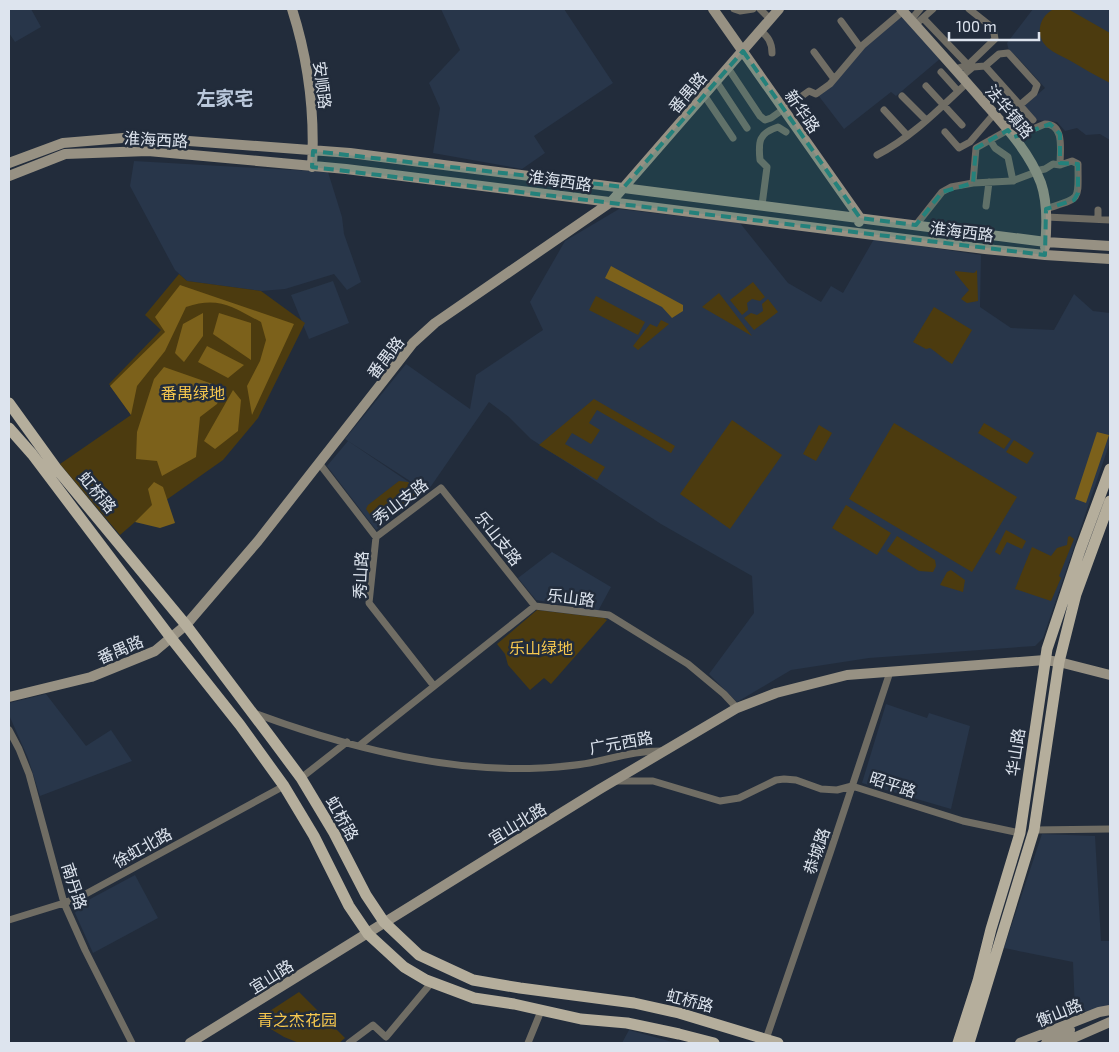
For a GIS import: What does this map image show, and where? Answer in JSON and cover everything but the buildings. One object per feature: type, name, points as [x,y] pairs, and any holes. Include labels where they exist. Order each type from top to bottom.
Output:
[{"type":"main road","name":"安顺路","points":[[292,9],[302,41],[312,110],[312,167]]},
{"type":"main road","name":"新华路","points":[[713,9],[784,109],[788,131],[860,218]]},
{"type":"main road","name":"番禺路","points":[[9,697],[91,677],[155,651],[186,626],[258,541],[413,343],[435,323],[611,202],[779,9]]},
{"type":"main road","name":"法华镇路","points":[[902,10],[940,44],[961,76],[1011,134],[1036,171],[1041,184],[1046,213],[1045,255]]},
{"type":"main road","name":"淮海西路","points":[[10,161],[63,143],[135,137],[350,153],[1046,242],[1110,246]]},
{"type":"main road","name":"淮海西路","points":[[9,176],[65,154],[148,151],[346,169],[858,233],[1045,255],[1110,259]]},
{"type":"main road","points":[[858,233],[860,218]]},
{"type":"main road","name":"虹桥路","points":[[9,403],[56,468],[186,626],[252,712],[301,778],[334,833],[366,896],[384,922],[419,955],[473,980],[634,1003],[679,1013],[778,1043]]},
{"type":"main road","name":"虹桥路","points":[[9,428],[32,454],[240,725],[284,786],[314,836],[349,906],[368,934],[404,967],[432,982],[474,998],[514,1004],[581,1019],[627,1024],[714,1043]]},
{"type":"main road","name":"华山路","points":[[970,1043],[1034,830],[1058,662],[1076,594],[1102,518],[1110,469]]},
{"type":"main road","name":"华山路","points":[[958,1043],[978,981],[990,929],[1020,833],[1046,649],[1062,604],[1110,501]]},
{"type":"main road","name":"广元西路","points":[[666,751],[736,708],[806,684],[847,675],[1044,660],[1110,675]]},
{"type":"main road","name":"宜山北路","points":[[368,934],[384,922],[666,751]]},
{"type":"main road","name":"宜山路","points":[[190,1043],[368,934]]},
{"type":"main road","name":"衡山路","points":[[1020,1043],[1099,1012],[1110,1012]]},
{"type":"main road","name":"衡山路","points":[[1046,1043],[1110,1012]]},
{"type":"main road","name":"衡山路","points":[[1062,1043],[1110,1022]]},
{"type":"street","points":[[734,9],[753,9]]},
{"type":"street","points":[[760,9],[770,20]]},
{"type":"street","points":[[916,21],[920,9]]},
{"type":"street","points":[[916,21],[933,9]]},
{"type":"street","points":[[877,155],[893,147],[944,105],[958,91],[961,76],[968,65],[995,39],[993,28],[969,9]]},
{"type":"street","points":[[728,68],[760,116],[765,120],[771,118],[809,91],[816,94],[834,79],[860,47],[902,10]]},
{"type":"street","points":[[841,21],[860,47]]},
{"type":"street","points":[[760,30],[768,37],[772,46],[772,53]]},
{"type":"street","points":[[940,44],[968,65]]},
{"type":"street","points":[[814,52],[834,79]]},
{"type":"street","points":[[961,76],[973,67],[985,66],[1000,54],[1008,53],[1037,85],[1034,93],[1020,105]]},
{"type":"street","points":[[985,66],[1033,120]]},
{"type":"street","points":[[941,72],[958,91]]},
{"type":"street","points":[[716,81],[748,128]]},
{"type":"street","points":[[926,86],[962,125]]},
{"type":"street","points":[[704,95],[733,138]]},
{"type":"street","points":[[902,96],[926,120]]},
{"type":"street","points":[[884,110],[907,135]]},
{"type":"street","points":[[945,132],[959,148],[970,142],[994,114]]},
{"type":"street","points":[[973,183],[976,148],[990,140],[1045,124],[1058,128],[1060,134],[1060,165]]},
{"type":"street","points":[[762,205],[767,167],[760,160],[758,143],[767,131],[778,127],[788,131]]},
{"type":"street","points":[[990,140],[995,148],[1008,157],[1013,181]]},
{"type":"street","points":[[916,225],[942,192],[952,187],[973,183],[1013,181],[1053,164],[1060,165],[1072,161],[1078,164],[1078,193],[1074,200],[1046,213]]},
{"type":"street","points":[[986,206],[989,182]]},
{"type":"street","points":[[1098,210],[1098,219]]},
{"type":"street","points":[[1046,213],[1110,220]]},
{"type":"street","name":"秀山路","points":[[319,463],[376,536],[369,603],[434,686]]},
{"type":"street","name":"秀山支路","points":[[376,536],[441,488]]},
{"type":"street","name":"乐山支路","points":[[441,488],[535,606]]},
{"type":"street","name":"乐山路","points":[[360,745],[535,606],[609,615],[688,664],[724,694],[736,708]]},
{"type":"street","name":"恭城路","points":[[766,1039],[890,672]]},
{"type":"street","name":"广元西路","points":[[252,712],[291,727],[436,762],[509,768],[566,767],[647,750],[666,751]]},
{"type":"street","name":"南丹路","points":[[9,730],[29,774],[64,903],[85,950],[132,1043]]},
{"type":"street","points":[[301,778],[347,742]]},
{"type":"street","name":"昭平路","points":[[614,781],[653,781],[720,801],[738,798],[776,780],[784,779],[796,780],[821,789],[837,790],[852,786],[963,821],[1020,833]]},
{"type":"street","name":"徐虹北路","points":[[9,920],[82,896],[284,786]]},
{"type":"street","points":[[1034,830],[1110,830]]},
{"type":"street","points":[[350,1043],[373,1024],[386,1037],[432,982]]},
{"type":"street","points":[[528,1043],[541,1011]]},
{"type":"highlighted area","points":[[743,51],[860,218],[916,225],[942,192],[973,183],[976,148],[1008,130],[1014,137],[1050,124],[1060,134],[1060,163],[1078,164],[1078,193],[1074,200],[1046,209],[1045,255],[312,167],[313,151],[624,187]]},
{"type":"shaded area","points":[[9,9],[31,9],[41,27],[15,42],[9,33]]},
{"type":"shaded area","points":[[441,9],[564,9],[613,83],[534,136],[545,153],[522,169],[433,153],[440,108],[429,83],[460,50]]},
{"type":"shaded area","points":[[1033,9],[1110,9],[1110,140],[1100,134],[1086,135],[1077,128],[1065,131],[1057,122],[1036,120],[1024,106],[1045,88],[1017,57],[1009,51],[1007,43]]},
{"type":"shaded area","points":[[903,14],[941,58],[896,96],[891,92],[844,129],[818,95],[864,46]]},
{"type":"shaded area","points":[[134,161],[328,172],[342,217],[344,234],[361,282],[347,290],[334,274],[285,289],[261,291],[187,281],[175,270],[130,186]]},
{"type":"shaded area","points":[[619,209],[740,223],[788,283],[821,302],[831,286],[843,293],[874,239],[981,255],[980,307],[1011,328],[1054,330],[1074,294],[1093,311],[1110,313],[1110,442],[1043,638],[1035,646],[869,658],[791,670],[737,702],[709,674],[754,613],[752,576],[661,524],[531,439],[509,417],[489,402],[427,492],[345,439],[406,364],[470,409],[476,375],[543,330],[530,302],[565,241]]},
{"type":"shaded area","points":[[333,281],[349,323],[309,339],[291,295]]},
{"type":"shaded area","points":[[348,441],[425,493],[376,530],[327,466]]},
{"type":"shaded area","points":[[552,552],[611,587],[598,611],[536,600],[518,578]]},
{"type":"shaded area","points":[[46,694],[86,746],[111,730],[132,761],[40,796],[28,758],[9,715],[9,703]]},
{"type":"shaded area","points":[[886,704],[927,718],[929,713],[970,726],[951,809],[862,783]]},
{"type":"shaded area","points":[[1042,834],[1095,836],[1101,941],[1110,941],[1110,1007],[1106,1009],[1075,1012],[1073,962],[1004,948]]},
{"type":"shaded area","points":[[135,875],[158,918],[93,953],[75,913],[79,905]]},
{"type":"shaded area","points":[[629,1030],[676,1043],[622,1043]]},
{"type":"green space","points":[[1054,9],[1068,9],[1110,33],[1110,83],[1048,48],[1044,43],[1041,38],[1040,27],[1045,16]]},
{"type":"green space","points":[[611,266],[683,305],[683,311],[672,318],[662,307],[605,278]]},
{"type":"green space","points":[[977,270],[978,301],[967,303],[961,299],[969,290],[955,271],[974,273]]},
{"type":"green space","name":"番禺绿地","points":[[179,274],[187,281],[261,291],[305,323],[258,418],[223,460],[135,522],[120,535],[60,464],[131,415],[109,384],[161,330],[145,315]]},
{"type":"green space","points":[[753,282],[765,297],[760,301],[752,299],[747,303],[748,310],[742,315],[730,300]]},
{"type":"green space","points":[[180,285],[294,324],[252,415],[247,386],[260,361],[266,340],[261,322],[233,308],[217,303],[186,307],[165,351],[137,386],[131,415],[110,386],[165,332],[155,317]]},
{"type":"green space","points":[[719,293],[752,336],[702,307]]},
{"type":"green space","points":[[596,296],[645,322],[638,335],[589,310]]},
{"type":"green space","points":[[768,299],[778,312],[754,330],[744,318],[751,313],[757,315],[763,311],[762,304]]},
{"type":"green space","points":[[934,307],[972,330],[952,364],[930,348],[926,349],[913,342]]},
{"type":"green space","points":[[203,313],[203,336],[184,362],[175,353],[183,324]]},
{"type":"green space","points":[[219,313],[251,323],[251,360],[213,334]]},
{"type":"green space","points":[[661,320],[669,324],[638,350],[633,346],[650,324],[657,327]]},
{"type":"green space","points":[[207,346],[244,365],[228,378],[198,362]]},
{"type":"green space","points":[[164,367],[224,388],[217,404],[200,417],[196,457],[162,476],[157,461],[136,459],[137,432],[154,379]]},
{"type":"green space","points":[[233,390],[241,400],[238,431],[215,449],[204,441]]},
{"type":"green space","points":[[594,399],[675,446],[671,453],[597,410],[589,423],[600,430],[591,444],[572,433],[565,444],[605,467],[597,480],[539,445]]},
{"type":"green space","points":[[732,420],[782,455],[730,529],[680,494]]},
{"type":"green space","points":[[894,423],[1017,497],[972,572],[849,499]]},
{"type":"green space","points":[[984,423],[1011,439],[1004,449],[978,433]]},
{"type":"green space","points":[[819,425],[832,433],[816,461],[803,454]]},
{"type":"green space","points":[[1097,432],[1109,435],[1086,503],[1075,499]]},
{"type":"green space","points":[[1014,440],[1034,453],[1027,464],[1006,452]]},
{"type":"green space","points":[[399,481],[408,482],[417,491],[414,496],[380,523],[375,522],[366,509],[368,505]]},
{"type":"green space","points":[[154,482],[163,487],[175,523],[160,528],[135,522],[152,505],[148,489]]},
{"type":"green space","points":[[846,505],[891,533],[877,555],[832,528]]},
{"type":"green space","points":[[1006,530],[1026,541],[1022,549],[1007,542],[1000,555],[995,552]]},
{"type":"green space","points":[[897,536],[935,560],[936,566],[933,572],[919,571],[887,551]]},
{"type":"green space","points":[[1070,536],[1074,539],[1051,601],[1015,589],[1032,547],[1051,556],[1057,548],[1067,545],[1068,537]]},
{"type":"green space","points":[[951,570],[965,580],[963,592],[940,585],[947,572]]},
{"type":"green space","name":"乐山绿地","points":[[537,610],[604,618],[607,620],[551,684],[544,678],[530,690],[508,665],[505,654],[497,644]]},
{"type":"green space","name":"青之杰花园","points":[[299,992],[345,1038],[339,1043],[299,1043],[284,1037],[256,1020]]},
{"type":"district","name":"左家宅","points":[[225,97]]}]
